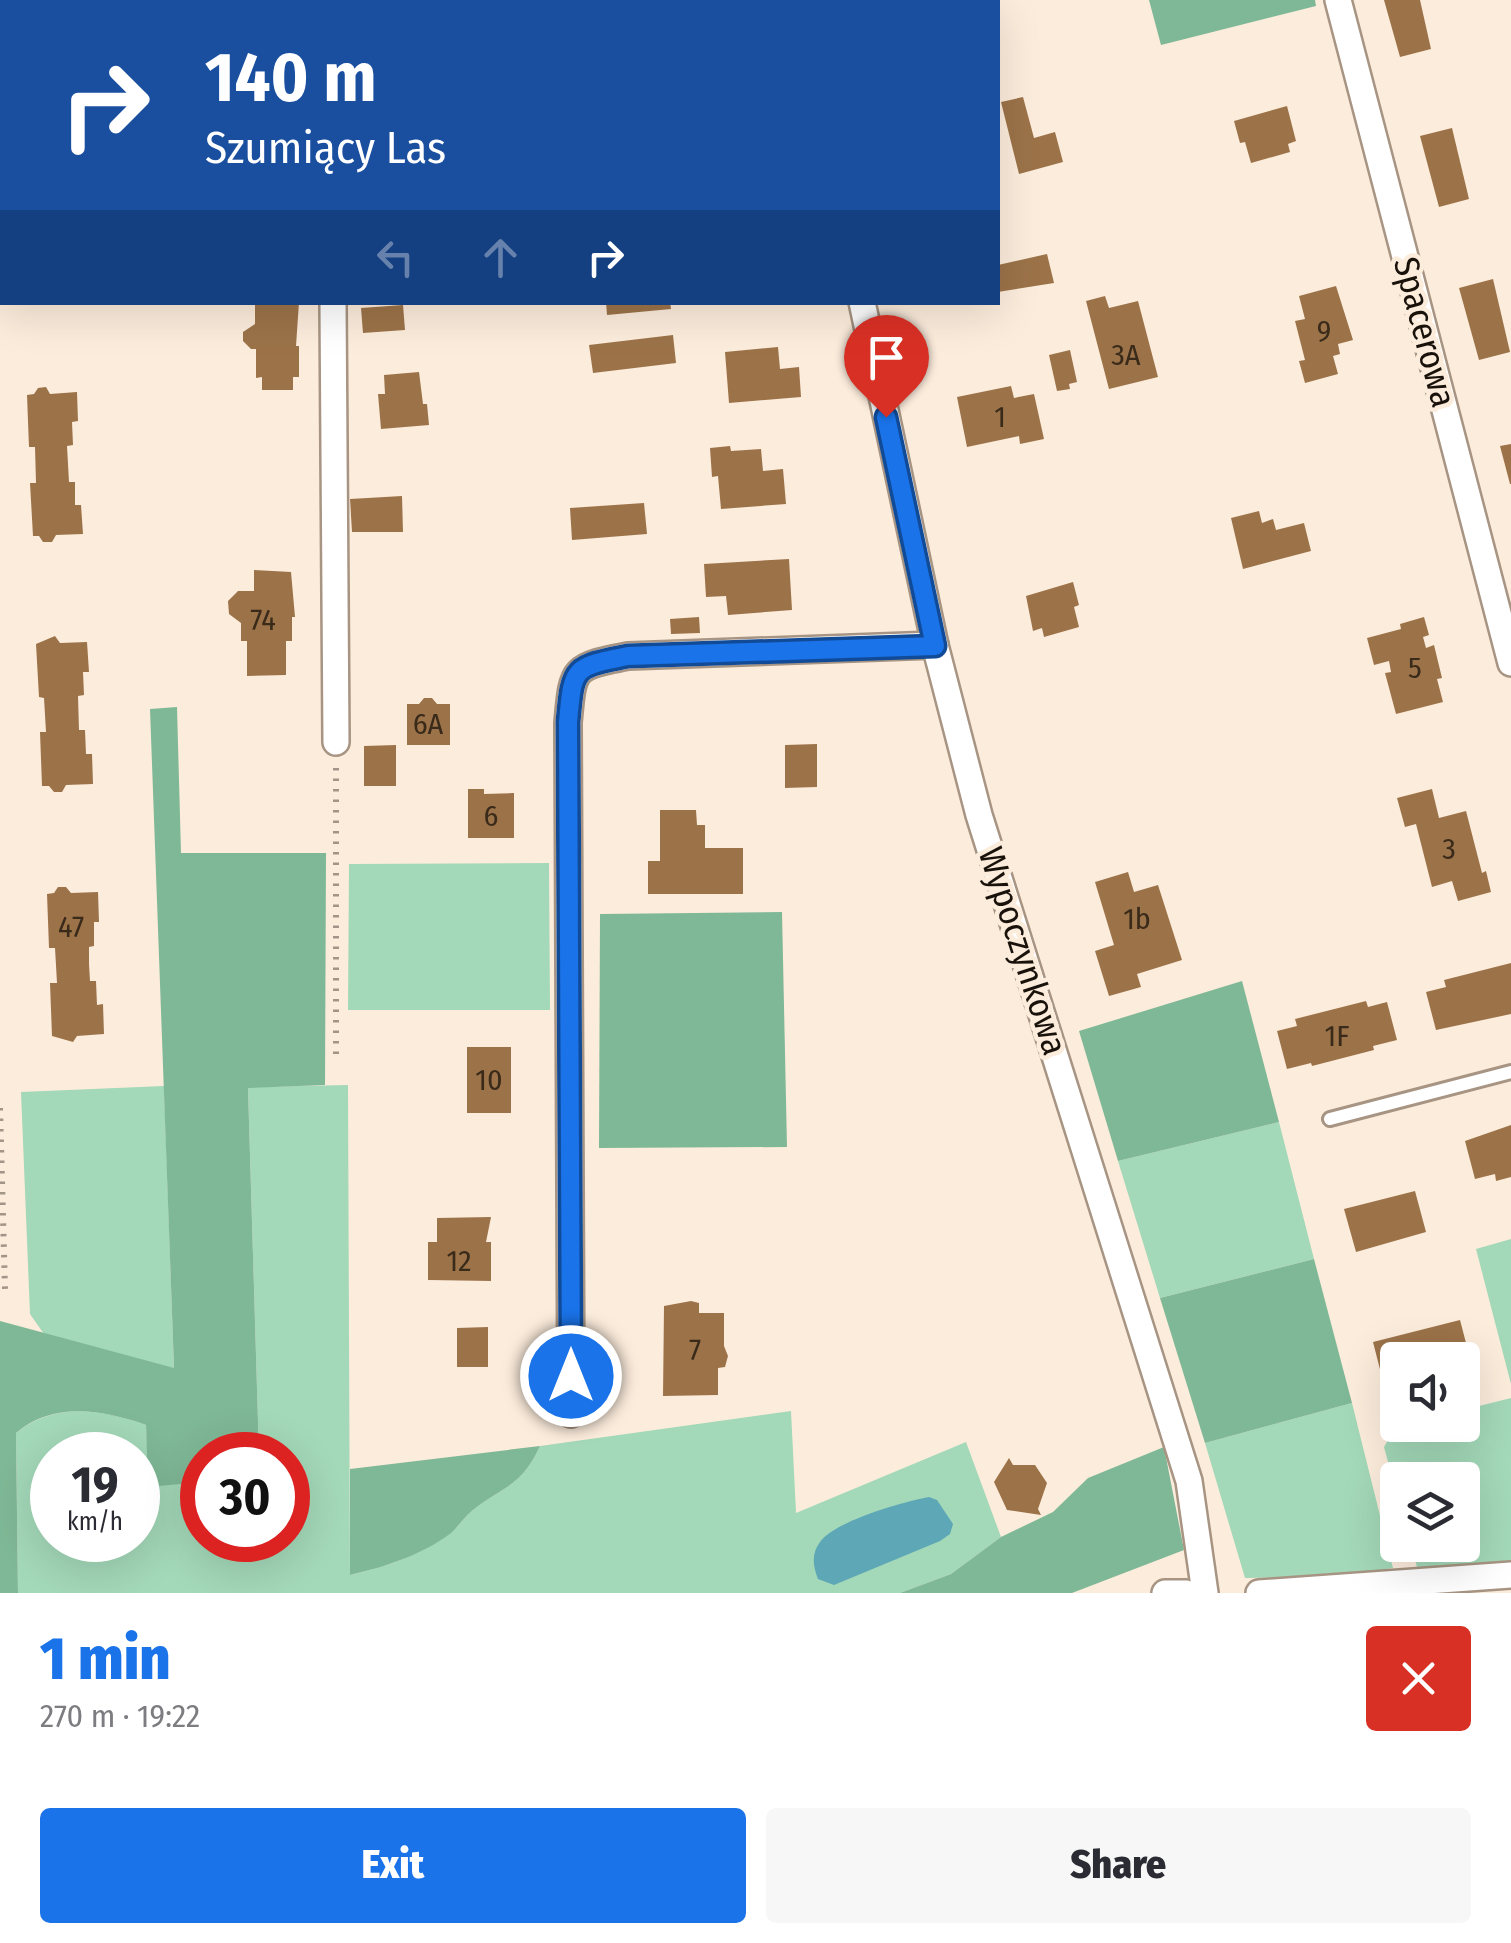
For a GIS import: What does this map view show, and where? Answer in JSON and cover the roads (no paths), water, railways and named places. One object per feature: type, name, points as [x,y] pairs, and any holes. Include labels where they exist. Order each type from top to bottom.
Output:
[{"type":"street","name":"Spacerowa","points":[[1338,0],[1511,663]]},
{"type":"street","points":[[333,305],[336,742]]},
{"type":"street","name":"Wypoczynkowa","points":[[863,305],[935,646],[980,815],[1189,1481],[1205,1593]]},
{"type":"street","points":[[571,1414],[568,722],[572,682],[589,664],[628,656],[935,646]]},
{"type":"street","points":[[1259,1593],[1511,1575]]},
{"type":"street","points":[[1165,1593],[1186,1593]]},
{"type":"lane","points":[[1330,1119],[1511,1072]]},
{"type":"water","points":[[929,1497],[937,1500],[953,1524],[950,1534],[834,1585],[818,1579],[814,1556],[828,1534],[870,1514]]}]
